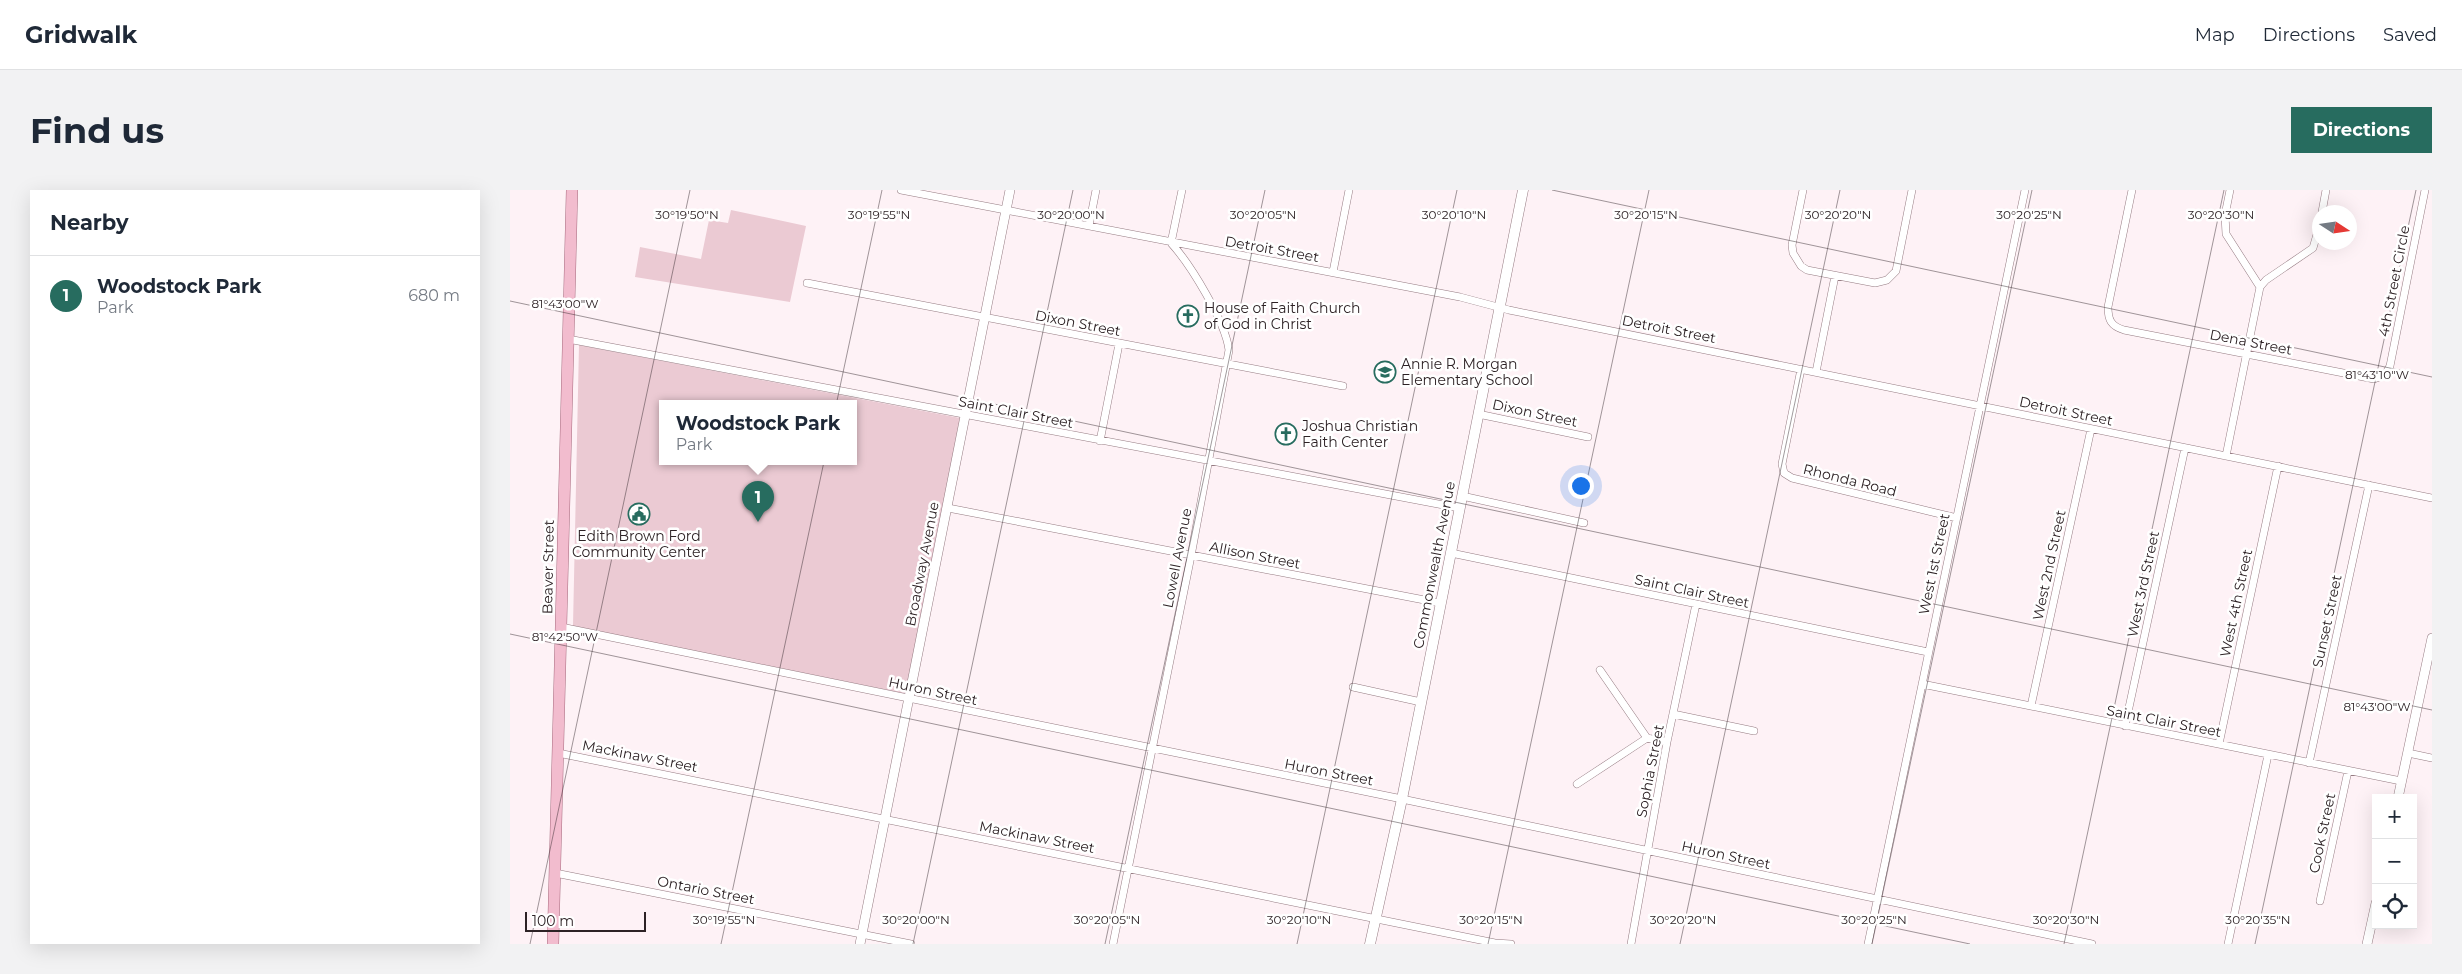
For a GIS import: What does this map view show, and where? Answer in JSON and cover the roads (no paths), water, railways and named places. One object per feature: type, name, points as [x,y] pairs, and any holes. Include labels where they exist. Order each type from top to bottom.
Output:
[{"type":"main road","name":"Beaver Street","points":[[553,944],[572,190]]},
{"type":"main road","name":"Commonwealth Avenue","points":[[1370,944],[1402,799],[1523,190]]},
{"type":"street","name":"Detroit Street","points":[[901,190],[1171,243],[1333,272],[2432,498]]},
{"type":"street","name":"Broadway Avenue","points":[[860,944],[1010,190]]},
{"type":"street","points":[[1089,226],[1096,190]]},
{"type":"street","points":[[1171,243],[1182,190]]},
{"type":"street","points":[[1333,272],[1350,190]]},
{"type":"street","points":[[1803,190],[1792,245],[1796,261],[1807,270],[1876,283],[1892,277],[1898,264],[1912,190]]},
{"type":"street","name":"West 1st Street","points":[[1868,944],[2025,190]]},
{"type":"street","name":"Dena Street","points":[[2132,190],[2108,307],[2108,317],[2112,324],[2124,330],[2374,379],[2385,375]]},
{"type":"street","points":[[2230,190],[2225,215],[2226,234],[2260,287]]},
{"type":"street","points":[[2323,205],[2326,190]]},
{"type":"street","name":"4th Street Circle","points":[[2385,375],[2390,366],[2425,190]]},
{"type":"street","name":"Lowell Avenue","points":[[1113,944],[1191,556],[1229,350],[1224,328],[1181,254],[1171,243]]},
{"type":"street","points":[[2226,456],[2260,287],[2266,280],[2312,249]]},
{"type":"street","points":[[1816,372],[1835,276]]},
{"type":"street","name":"Dixon Street","points":[[807,283],[1343,386]]},
{"type":"street","name":"Saint Clair Street","points":[[568,339],[1459,508]]},
{"type":"street","points":[[1100,441],[1119,344]]},
{"type":"street","name":"Rhonda Road","points":[[1801,369],[1782,464],[1784,473],[1792,478],[1957,518]]},
{"type":"street","name":"Dixon Street","points":[[1478,414],[1588,437]]},
{"type":"street","name":"West 2nd Street","points":[[2031,706],[2091,429]]},
{"type":"street","name":"West 3rd Street","points":[[2125,726],[2185,448]]},
{"type":"street","name":"West 4th Street","points":[[2219,744],[2278,466]]},
{"type":"street","name":"Sunset Street","points":[[2309,763],[2369,485]]},
{"type":"street","points":[[1462,496],[1584,523]]},
{"type":"street","name":"Allison Street","points":[[948,508],[1440,603]]},
{"type":"street","name":"Saint Clair Street","points":[[1451,553],[1928,652]]},
{"type":"street","name":"Sophia Street","points":[[1631,944],[1673,714],[1696,604]]},
{"type":"street","name":"Huron Street","points":[[561,627],[1402,799],[2092,944]]},
{"type":"street","points":[[2399,794],[2432,638]]},
{"type":"street","points":[[1600,670],[1647,738]]},
{"type":"street","name":"Saint Clair Street","points":[[1922,684],[2402,782]]},
{"type":"street","points":[[1352,687],[1421,702]]},
{"type":"street","points":[[1673,714],[1754,731]]},
{"type":"street","points":[[1577,784],[1647,738],[1668,742]]},
{"type":"street","name":"Mackinaw Street","points":[[558,753],[1376,918],[1495,944],[1511,944]]},
{"type":"street","points":[[2408,753],[2432,758]]},
{"type":"street","points":[[2228,944],[2268,754]]},
{"type":"street","name":"Cook Street","points":[[2320,901],[2348,771]]},
{"type":"street","name":"Ontario Street","points":[[555,873],[911,944]]},
{"type":"street","points":[[2367,944],[2372,921]]},
{"type":"place","name":"House of Faith Church of God in Christ","points":[[1188,316]]},
{"type":"place","name":"Annie R. Morgan Elementary School","points":[[1385,372]]},
{"type":"place","name":"Joshua Christian Faith Center","points":[[1286,434]]},
{"type":"place","name":"Edith Brown Ford Community Center","points":[[639,514]]},
{"type":"place","name":"Woodstock Park","points":[[758,522]]}]
